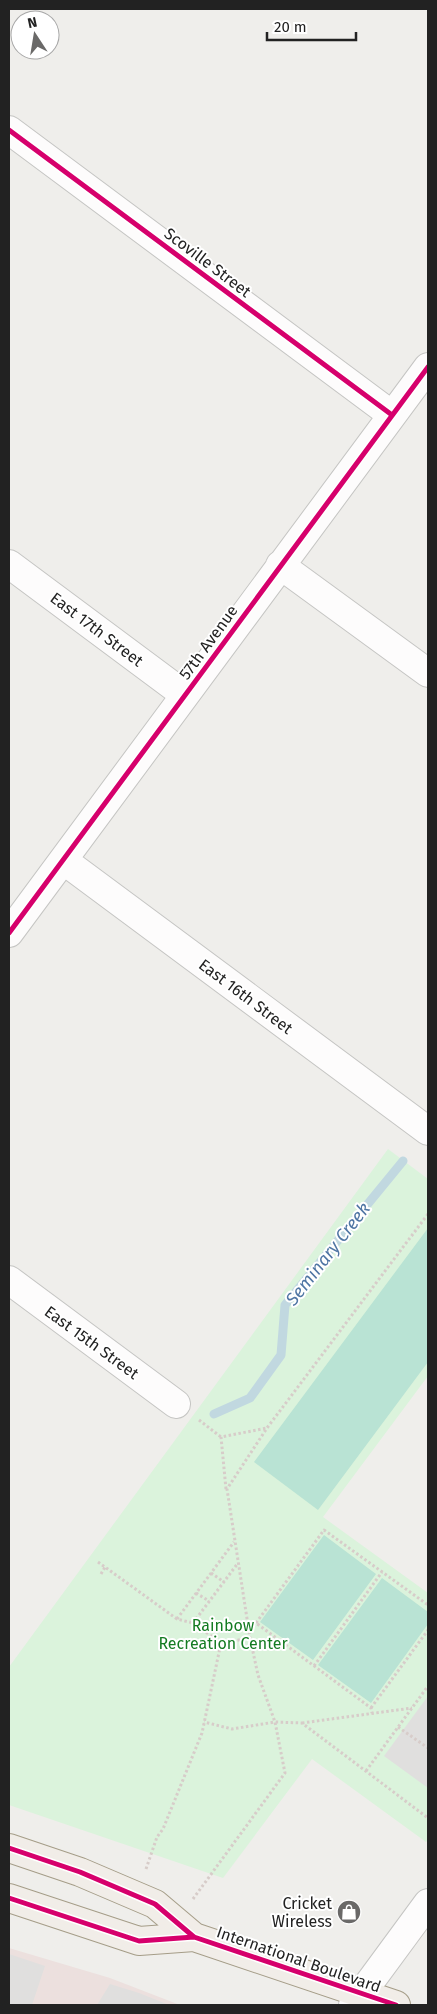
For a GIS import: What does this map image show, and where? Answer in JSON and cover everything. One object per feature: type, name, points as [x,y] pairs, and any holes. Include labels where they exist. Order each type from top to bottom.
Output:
[{"type":"main road","name":"International Boulevard","points":[[9,1848],[80,1872],[156,1904],[185,1930],[358,1999],[396,2005]]},
{"type":"main road","name":"International Boulevard","points":[[9,1898],[138,1941],[185,1930]]},
{"type":"street","name":"Scoville Street","points":[[9,130],[392,415]]},
{"type":"street","name":"57th Avenue","points":[[9,933],[428,367]]},
{"type":"street","name":"East 17th Street","points":[[9,564],[185,695]]},
{"type":"street","points":[[280,565],[428,673]]},
{"type":"street","name":"East 16th Street","points":[[64,860],[428,1131]]},
{"type":"street","name":"East 15th Street","points":[[9,1280],[176,1404]]},
{"type":"street","points":[[358,1999],[428,1904]]},
{"type":"path","points":[[226,1489],[267,1428],[428,1214]]},
{"type":"path","points":[[185,1930],[285,1774],[275,1722],[258,1675],[250,1638],[226,1489],[221,1437],[267,1428]]},
{"type":"path","points":[[248,1625],[256,1623],[324,1530],[428,1605]]},
{"type":"path","points":[[177,1619],[234,1542]]},
{"type":"path","points":[[98,1562],[177,1619],[192,1622],[221,1643],[250,1638]]},
{"type":"path","points":[[192,1622],[238,1563]]},
{"type":"path","points":[[101,1574],[105,1567]]},
{"type":"path","points":[[314,1666],[382,1572]]},
{"type":"path","points":[[211,1573],[224,1582]]},
{"type":"path","points":[[196,1593],[209,1601]]},
{"type":"path","points":[[256,1623],[371,1708],[372,1713]]},
{"type":"path","points":[[371,1708],[428,1630]]},
{"type":"path","points":[[137,1896],[157,1837],[163,1829],[202,1734],[221,1643]]},
{"type":"path","points":[[366,1771],[428,1686]]},
{"type":"path","points":[[204,1722],[232,1729],[275,1722],[302,1723],[412,1708]]},
{"type":"path","points":[[302,1723],[428,1818]]},
{"type":"path","points":[[398,1727],[428,1748]]},
{"type":"shaded area","points":[[428,1696],[428,1788],[384,1756]]},
{"type":"shaded area","points":[[9,1948],[110,1978],[180,2005],[9,2005]]},
{"type":"shaded area","points":[[9,1954],[45,1966],[32,2005],[9,2005]]},
{"type":"shaded area","points":[[110,1984],[139,1993],[169,2005],[97,2005]]},
{"type":"green space","name":"Rainbow Recreation Center","points":[[388,1149],[428,1179],[428,1376],[323,1517],[428,1593],[428,1840],[426,1842],[312,1759],[223,1878],[9,1805],[9,1667]]},
{"type":"green space","points":[[428,1228],[428,1362],[318,1510],[254,1462]]},
{"type":"green space","points":[[324,1535],[376,1574],[313,1660],[260,1622]]},
{"type":"green space","points":[[382,1578],[428,1612],[428,1624],[371,1703],[318,1665]]},
{"type":"waterway","name":"Seminary Creek","points":[[214,1414],[250,1398],[281,1355],[285,1305],[403,1161]]},
{"type":"cycle path","points":[[9,130],[392,415]]},
{"type":"cycle path","points":[[9,933],[428,367]]},
{"type":"cycle path","points":[[9,1848],[80,1872],[155,1904],[194,1937],[396,2005]]},
{"type":"cycle path","points":[[9,1898],[139,1941],[194,1937]]},
{"type":"place","name":"Cricket Wireless","points":[[349,1912]]}]
